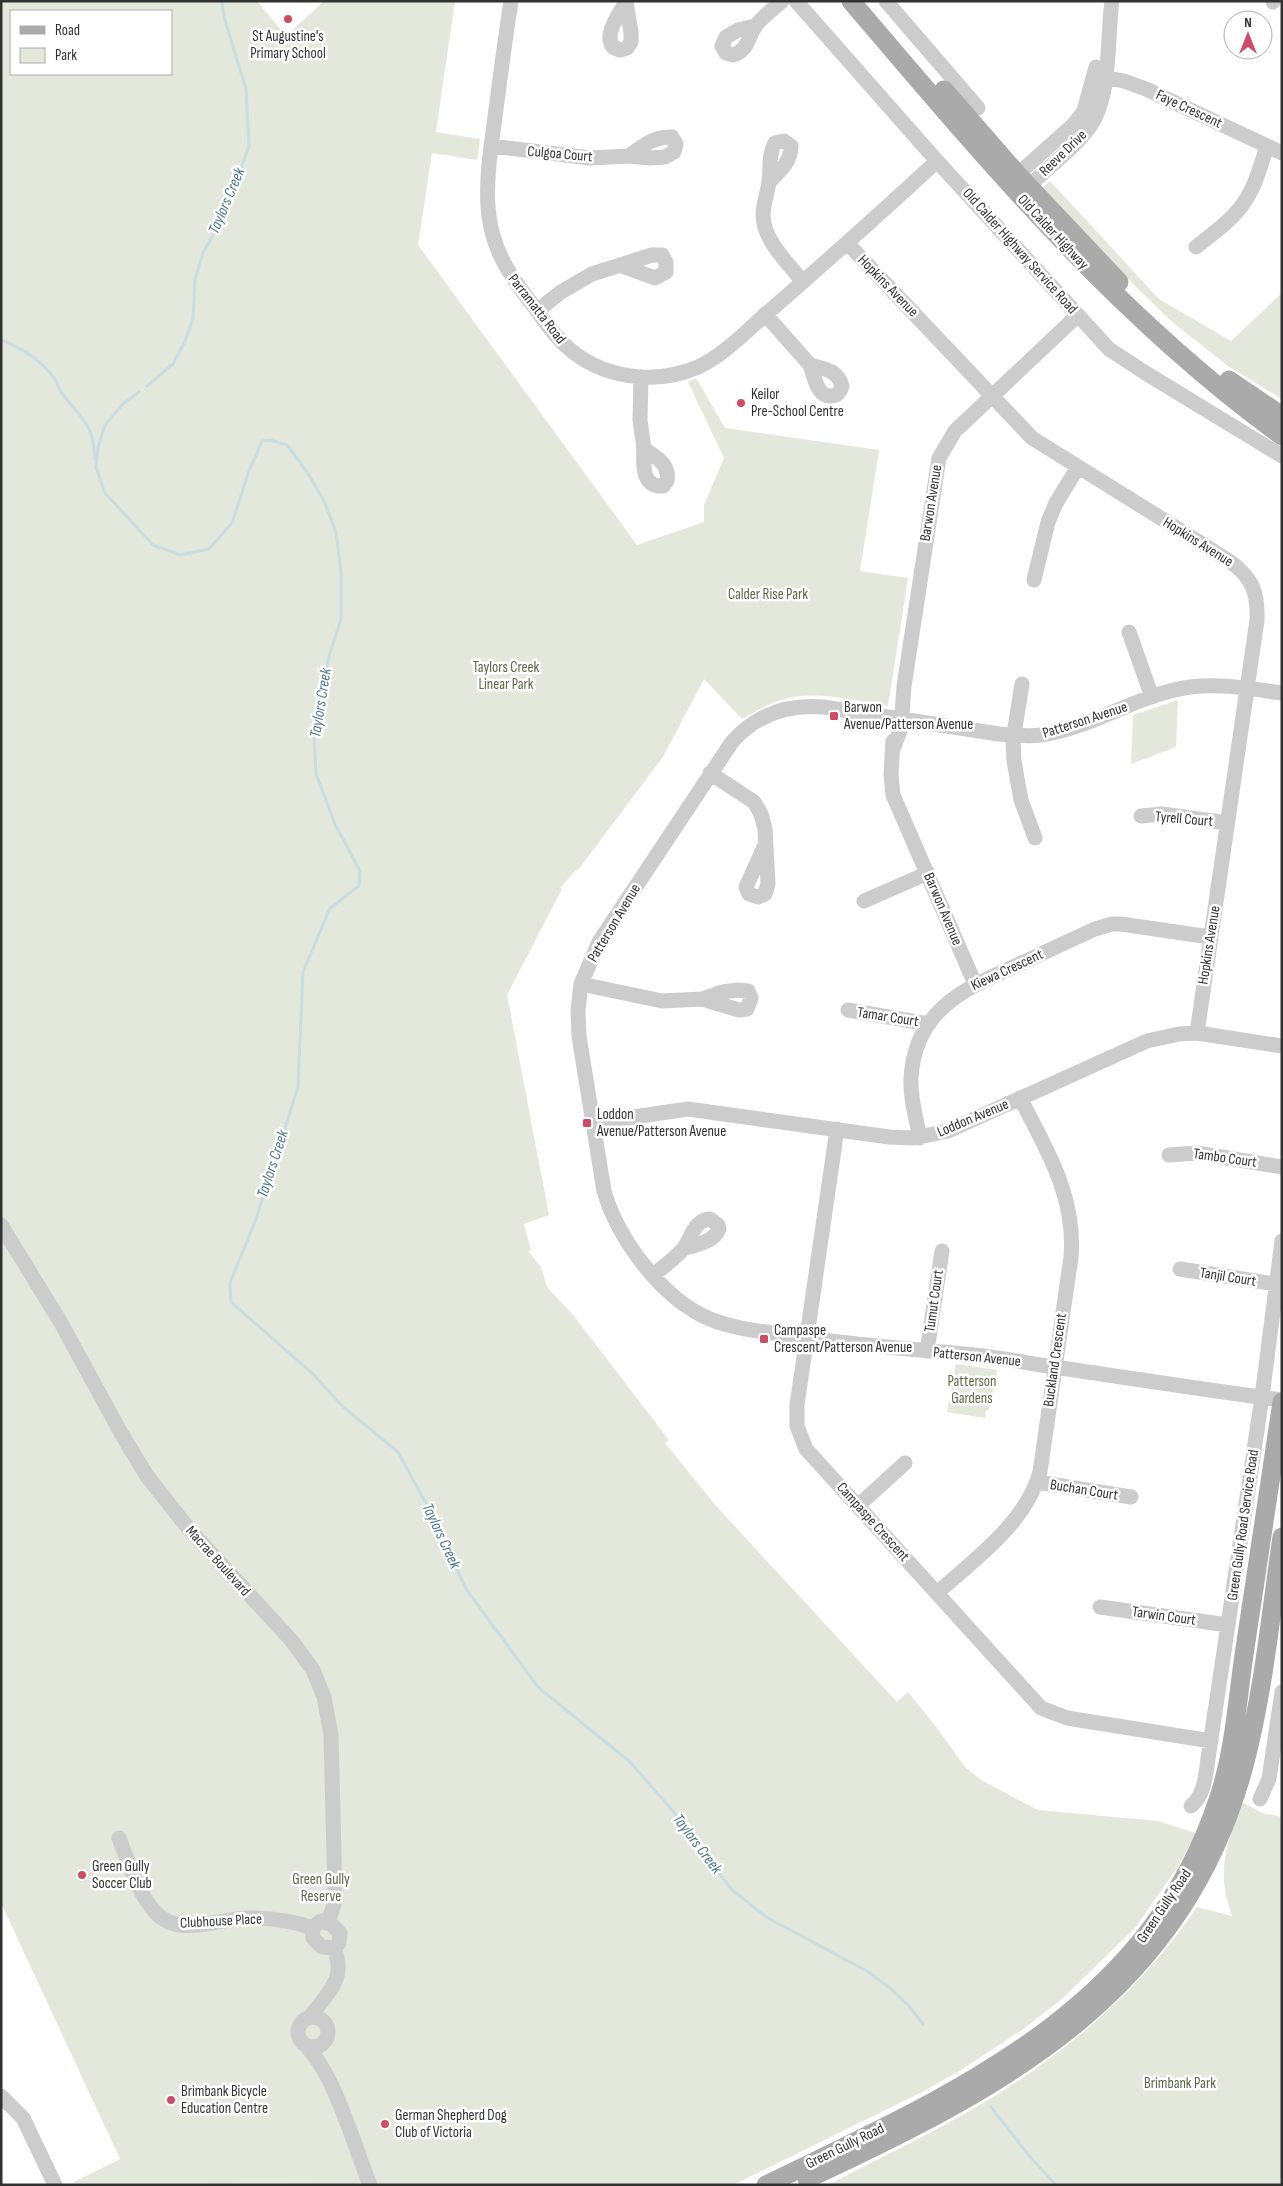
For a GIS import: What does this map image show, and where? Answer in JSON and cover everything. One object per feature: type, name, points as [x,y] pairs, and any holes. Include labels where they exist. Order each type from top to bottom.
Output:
[{"type":"main road","name":"Old Calder Highway","points":[[851,1],[1020,183],[1170,332],[1197,356],[1246,393],[1282,416]]},
{"type":"main road","name":"Old Calder Highway","points":[[865,1],[1020,183],[1077,258],[1170,347],[1224,392],[1282,436]]},
{"type":"main road","points":[[1246,393],[1282,412]]},
{"type":"main road","name":"Green Gully Road","points":[[766,2185],[934,2102],[1018,2051],[1069,2013],[1105,1979],[1130,1954],[1171,1901],[1188,1873],[1202,1844],[1225,1775],[1282,1401]]},
{"type":"main road","name":"Green Gully Road","points":[[795,2185],[926,2122],[961,2103],[1022,2065],[1077,2024],[1127,1977],[1167,1931],[1194,1889],[1214,1849],[1245,1762],[1256,1713],[1282,1537]]},
{"type":"street","name":"Parramatta Road","points":[[512,1],[487,178],[488,209],[495,243],[507,272],[559,339],[583,359],[605,370],[641,377],[673,375],[698,366],[719,353],[848,244],[938,162]]},
{"type":"street","points":[[755,26],[782,1]]},
{"type":"street","name":"Old Calder Highway Service Road","points":[[796,1],[938,162],[1117,355],[1282,456]]},
{"type":"street","points":[[886,1],[978,108]]},
{"type":"street","name":"Reeve Drive","points":[[1020,183],[1026,167],[1080,117],[1087,104],[1100,77],[1112,1]]},
{"type":"street","name":"Faye Crescent","points":[[1100,77],[1124,81],[1146,89],[1282,153]]},
{"type":"street","name":"Culgoa Court","points":[[491,146],[590,158],[629,156]]},
{"type":"street","points":[[1196,247],[1225,223],[1245,201],[1256,178],[1266,146]]},
{"type":"street","points":[[769,182],[765,195],[763,216],[765,228],[774,245],[803,282]]},
{"type":"street","name":"Hopkins Avenue","points":[[848,244],[1032,438],[1228,560],[1247,576],[1255,591],[1257,608],[1196,1033]]},
{"type":"street","points":[[537,311],[578,281],[592,274],[622,266]]},
{"type":"street","points":[[766,314],[810,365]]},
{"type":"street","name":"Barwon Avenue","points":[[975,984],[894,795],[891,775],[893,749],[937,464],[949,438],[1078,315]]},
{"type":"street","points":[[641,377],[640,420],[644,449]]},
{"type":"street","points":[[1034,580],[1052,512],[1078,467]]},
{"type":"street","points":[[1129,632],[1152,697]]},
{"type":"street","points":[[1022,684],[1014,735],[1016,776],[1024,812],[1035,838]]},
{"type":"street","name":"Patterson Avenue","points":[[1282,693],[1223,685],[1190,687],[1152,697],[1054,733],[1040,736],[1014,735],[810,706],[798,706],[778,711],[752,723],[741,732],[710,773],[599,942],[581,984],[578,1002],[578,1027],[593,1123],[604,1191],[611,1213],[628,1242],[654,1275],[678,1299],[710,1319],[740,1328],[806,1338],[927,1352],[976,1355],[1282,1401]]},
{"type":"street","points":[[710,773],[750,799],[758,808],[765,829],[764,847]]},
{"type":"street","name":"Tyrell Court","points":[[1140,816],[1162,814],[1227,823]]},
{"type":"street","points":[[864,902],[928,873]]},
{"type":"street","name":"Kiewa Crescent","points":[[920,1138],[913,1104],[911,1079],[915,1055],[929,1024],[953,997],[975,984],[1095,929],[1112,924],[1210,937]]},
{"type":"street","points":[[581,984],[662,1001],[702,999]]},
{"type":"street","name":"Tamar Court","points":[[848,1010],[929,1024]]},
{"type":"street","name":"Loddon Avenue","points":[[593,1123],[688,1108],[838,1130],[920,1138],[948,1131],[1147,1041],[1179,1034],[1196,1033],[1282,1046]]},
{"type":"street","name":"Buckland Crescent","points":[[937,1593],[1010,1525],[1030,1498],[1037,1482],[1071,1257],[1072,1229],[1070,1210],[1065,1192],[1053,1163],[1020,1098]]},
{"type":"street","name":"Campaspe Crescent","points":[[838,1130],[797,1405],[798,1434],[806,1449],[1041,1708],[1067,1718],[1211,1741]]},
{"type":"street","name":"Tambo Court","points":[[1169,1155],[1197,1153],[1282,1167]]},
{"type":"street","name":"Macrae Boulevard","points":[[1,1225],[61,1323],[128,1447],[155,1488],[188,1528],[292,1641],[313,1670],[319,1683],[328,1715],[333,1760],[335,1893],[334,1904],[328,1922]]},
{"type":"street","name":"Green Gully Road Service Road","points":[[1191,1806],[1202,1790],[1211,1741],[1262,1397],[1282,1241]]},
{"type":"street","points":[[654,1275],[684,1248]]},
{"type":"street","name":"Tumut Court","points":[[927,1352],[942,1251]]},
{"type":"street","name":"Tanjil Court","points":[[1180,1269],[1275,1284]]},
{"type":"street","points":[[858,1505],[905,1463]]},
{"type":"street","name":"Buchan Court","points":[[1037,1482],[1131,1497]]},
{"type":"street","name":"Tarwin Court","points":[[1100,1607],[1228,1624]]},
{"type":"street","points":[[1260,1798],[1269,1778],[1282,1692]]},
{"type":"street","name":"Clubhouse Place","points":[[119,1838],[146,1899],[158,1915],[167,1921],[177,1925],[188,1926],[224,1919],[271,1918],[292,1921],[312,1928]]},
{"type":"street","points":[[317,1922],[328,1922],[335,1926],[340,1933],[339,1943],[334,1948],[326,1948],[318,1944],[311,1934],[312,1928],[317,1922]]},
{"type":"street","points":[[310,2017],[324,1999],[338,1975],[338,1960],[334,1948]]},
{"type":"street","points":[[324,1999],[324,2022],[328,2031],[325,2041],[325,2064],[330,2083]]},
{"type":"street","points":[[324,2022],[318,2017],[310,2017],[303,2020],[297,2031],[301,2042],[316,2056],[330,2083],[370,2185]]},
{"type":"street","points":[[307,2046],[317,2047],[325,2041]]},
{"type":"street","points":[[1,2096],[23,2118],[55,2185]]},
{"type":"green space","points":[[1,1],[257,1],[286,36],[324,1],[455,1],[436,132],[480,139],[477,160],[432,153],[418,245],[637,545],[704,522],[704,505],[724,458],[688,382],[696,378],[725,428],[879,450],[860,571],[908,578],[888,706],[838,697],[800,696],[776,702],[742,719],[704,679],[663,757],[578,870],[560,888],[562,889],[507,995],[549,1215],[524,1224],[531,1250],[528,1251],[541,1267],[547,1287],[573,1315],[669,1440],[665,1443],[717,1507],[897,1702],[908,1692],[965,1767],[981,1780],[1038,1810],[1158,1821],[1196,1833],[1179,1865],[1135,1928],[1062,1999],[1022,2030],[961,2070],[922,2092],[733,2185],[72,2183],[120,2159],[1,1903]]},
{"type":"green space","points":[[1050,181],[1159,299],[1231,341],[1282,293],[1282,399],[1228,366],[1171,321],[1048,201],[1043,192],[1043,187]]},
{"type":"green space","points":[[1178,700],[1176,747],[1131,764],[1133,715]]},
{"type":"green space","name":"Patterson Gardens","points":[[956,1364],[997,1370],[989,1410],[986,1410],[985,1418],[947,1412]]},
{"type":"green space","name":"Brimbank Park","points":[[1242,1802],[1262,1813],[1282,1817],[1282,2185],[828,2185],[964,2114],[1014,2084],[1044,2063],[1101,2017],[1127,1991],[1152,1965],[1197,1907],[1232,1916],[1227,1899],[1224,1871],[1229,1841]]},
{"type":"waterway","name":"Taylors Creek","points":[[147,386],[173,364],[184,343],[193,319],[195,279],[203,253],[224,216],[249,146],[246,89],[224,17],[222,1]]},
{"type":"waterway","points":[[1,340],[30,355],[54,378],[61,392],[89,428],[95,459]]},
{"type":"waterway","name":"Taylors Creek","points":[[139,392],[122,405],[105,425],[98,447],[96,467],[105,493],[153,545],[181,555],[209,549],[232,523],[249,471],[262,441],[270,440],[287,445],[309,475],[325,503],[336,532],[341,572],[341,619],[329,656],[314,734],[316,774],[335,824],[360,871],[359,886],[330,908],[303,972],[298,1087],[256,1219],[230,1283],[231,1302],[314,1375],[343,1407],[398,1452],[428,1507],[466,1589],[538,1687],[630,1762],[673,1811],[731,1889],[766,1917],[867,1971],[890,1988],[908,2005],[923,2024]]},
{"type":"waterway","name":"Taylors Creek","points":[[991,2107],[1030,2157],[1056,2185]]},
{"type":"place","name":"St Augustine's Primary School","points":[[288,19]]},
{"type":"place","name":"Keilor Pre-School Centre","points":[[741,403]]},
{"type":"place","name":"Barwon Avenue/Patterson Avenue","points":[[834,716]]},
{"type":"place","name":"Loddon Avenue/Patterson Avenue","points":[[587,1123]]},
{"type":"place","name":"Campaspe Crescent/Patterson Avenue","points":[[764,1339]]},
{"type":"place","name":"Green Gully Soccer Club","points":[[82,1875]]},
{"type":"place","name":"Brimbank Bicycle Education Centre","points":[[171,2100]]},
{"type":"place","name":"German Shepherd Dog Club of Victoria","points":[[385,2124]]},
{"type":"park label","name":"Calder Rise Park","points":[[768,594]]},
{"type":"park label","name":"Taylors Creek Linear Park","points":[[506,676]]},
{"type":"park label","name":"Green Gully Reserve","points":[[321,1888]]}]
